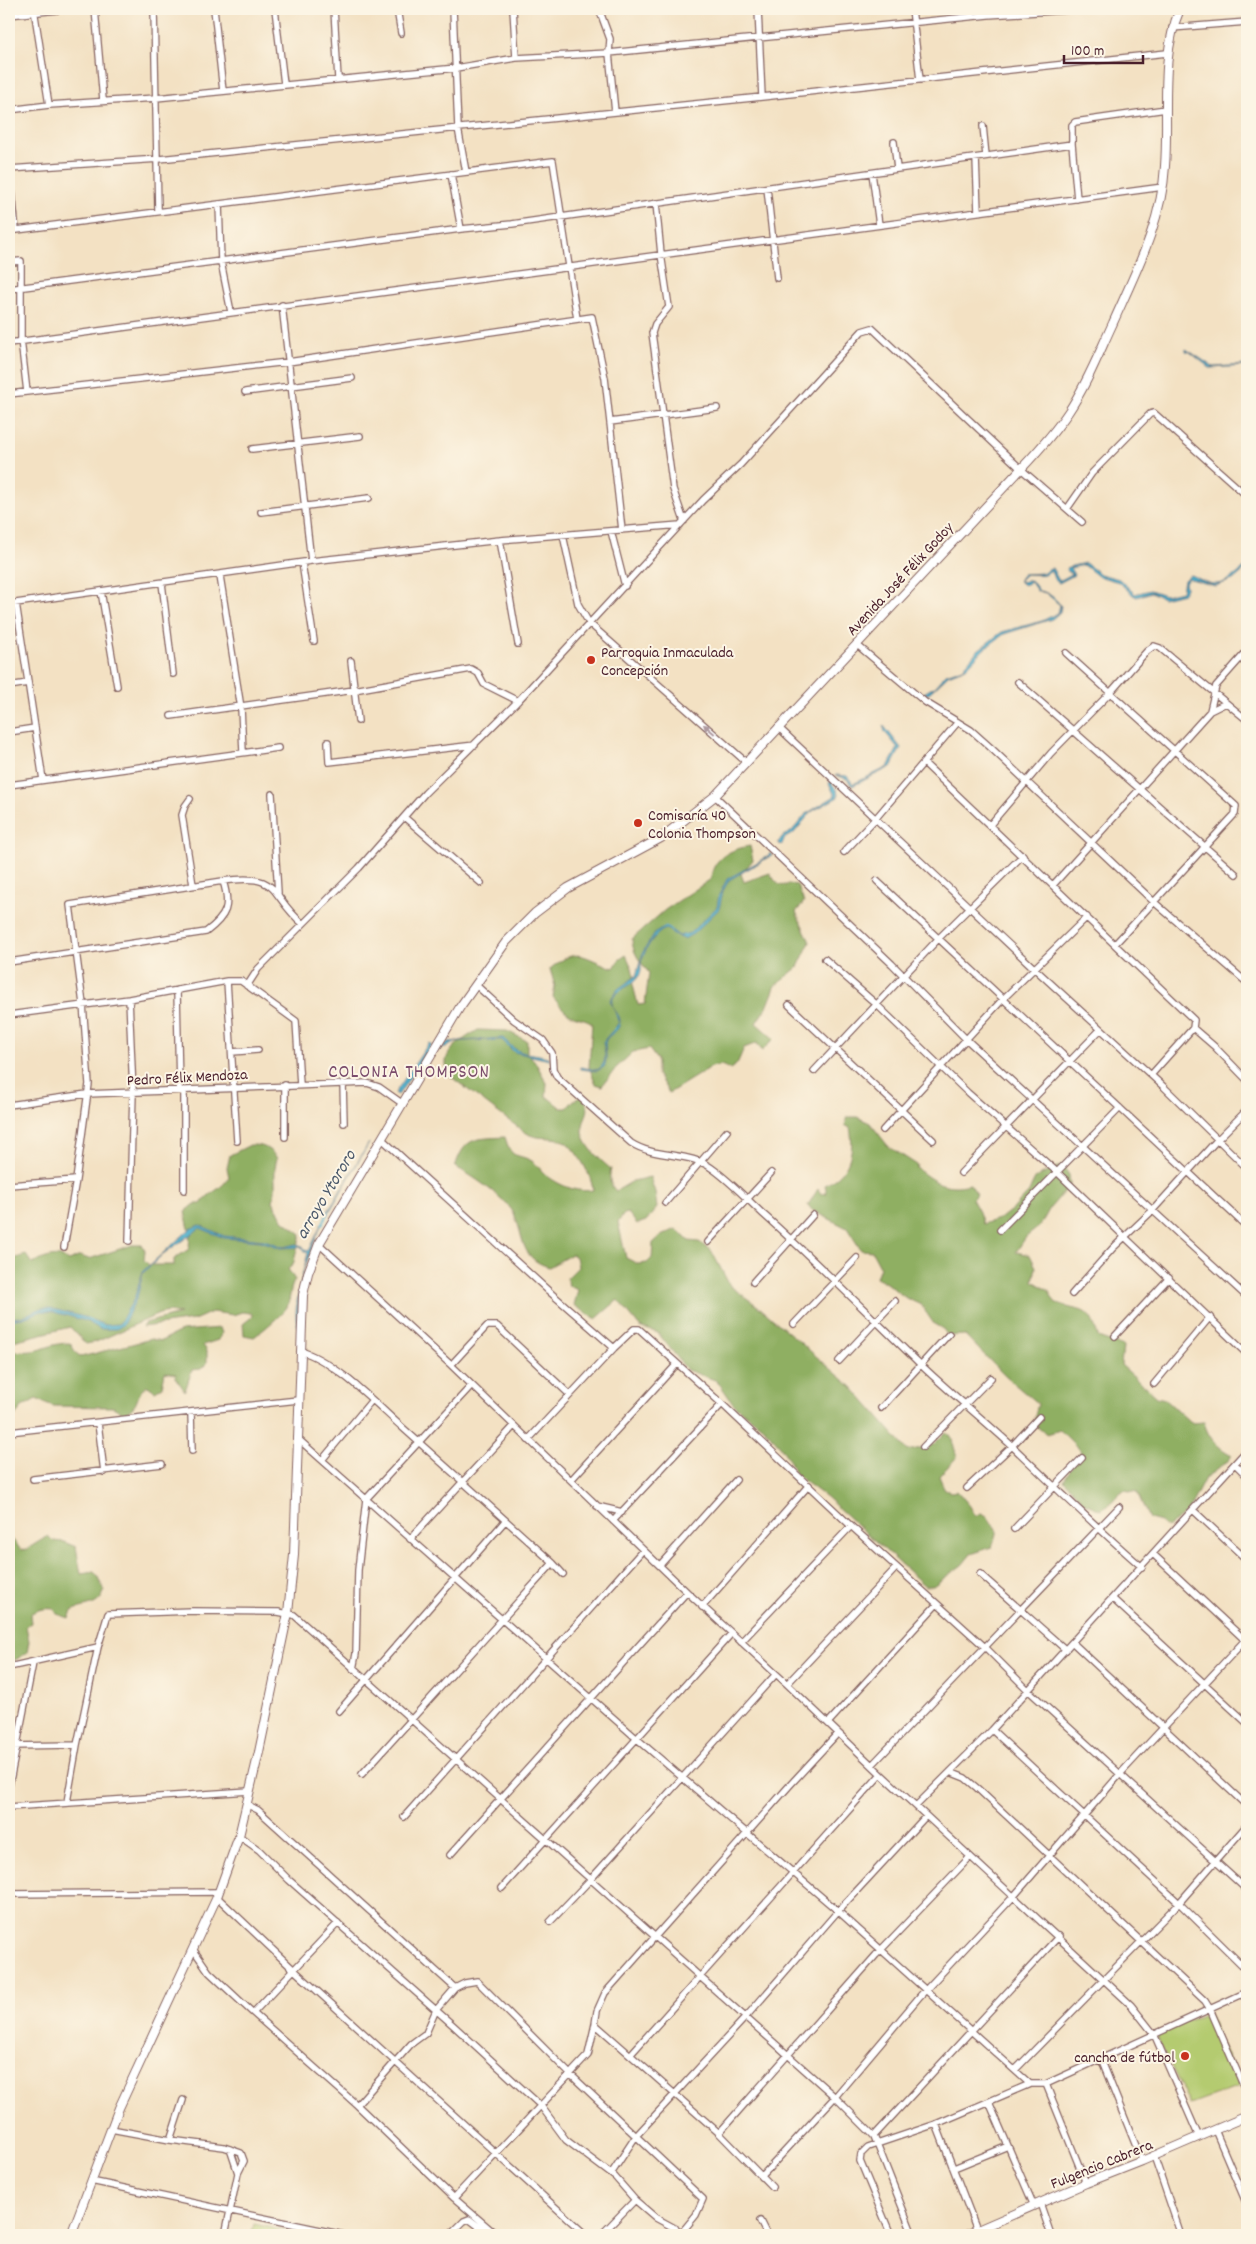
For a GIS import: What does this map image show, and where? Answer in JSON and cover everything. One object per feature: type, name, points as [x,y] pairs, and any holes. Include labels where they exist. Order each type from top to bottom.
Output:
[{"type":"main road","name":"Avenida José Félix Godoy","points":[[71,2235],[112,2128],[218,1894],[239,1836],[288,1613],[294,1555],[303,1295],[308,1273],[319,1244],[438,1044],[506,942],[536,912],[568,888],[660,838],[715,796],[1021,470],[1070,411],[1088,379],[1144,252],[1161,201],[1165,166],[1167,53],[1172,28],[1180,9]]},
{"type":"main road","name":"Fulgencio Cabrera","points":[[966,2235],[1247,2116]]},
{"type":"street","points":[[9,15],[34,10],[68,9]]},
{"type":"street","points":[[95,9],[102,100]]},
{"type":"street","points":[[154,9],[159,159],[158,210]]},
{"type":"street","points":[[214,9],[223,91]]},
{"type":"street","points":[[275,9],[284,84]]},
{"type":"street","points":[[334,9],[338,79]]},
{"type":"street","points":[[396,9],[401,33]]},
{"type":"street","points":[[453,9],[458,128],[466,172]]},
{"type":"street","points":[[513,9],[516,58]]},
{"type":"street","points":[[599,9],[610,38],[609,53],[615,112]]},
{"type":"street","points":[[758,9],[762,97]]},
{"type":"street","points":[[912,9],[920,80]]},
{"type":"street","points":[[9,110],[102,100],[156,98],[456,68],[516,58],[609,53],[759,37],[913,24],[988,12],[1084,9]]},
{"type":"street","points":[[34,10],[49,105]]},
{"type":"street","points":[[1172,28],[1247,22]]},
{"type":"street","points":[[9,169],[159,159],[1167,53]]},
{"type":"street","points":[[1077,199],[1072,144],[1072,125],[1074,122],[1166,108]]},
{"type":"street","points":[[982,126],[986,156]]},
{"type":"street","points":[[894,142],[897,169]]},
{"type":"street","points":[[9,290],[562,217],[1072,144]]},
{"type":"street","points":[[976,158],[978,212]]},
{"type":"street","points":[[9,230],[553,161],[577,319]]},
{"type":"street","points":[[9,162],[16,230]]},
{"type":"street","points":[[872,173],[879,225]]},
{"type":"street","points":[[451,174],[461,229]]},
{"type":"street","points":[[767,188],[777,278]]},
{"type":"street","points":[[9,343],[1163,188]]},
{"type":"street","points":[[220,204],[221,262],[231,312]]},
{"type":"street","points":[[656,204],[669,307],[654,324],[652,333],[673,489],[682,523]]},
{"type":"street","points":[[9,262],[21,261],[21,340],[27,392]]},
{"type":"street","points":[[282,305],[311,561]]},
{"type":"street","points":[[9,394],[288,362],[592,317],[605,378],[622,530]]},
{"type":"street","points":[[247,986],[258,969],[359,868],[425,793],[518,701],[703,500],[741,464],[862,331],[872,328],[1021,470],[1082,522]]},
{"type":"street","points":[[244,392],[352,378]]},
{"type":"street","points":[[610,422],[717,408]]},
{"type":"street","points":[[1067,509],[1092,473],[1151,413],[1157,414],[1247,495]]},
{"type":"street","points":[[252,449],[360,436]]},
{"type":"street","points":[[261,512],[369,498]]},
{"type":"street","points":[[9,604],[220,576],[311,561],[500,540],[682,523]]},
{"type":"street","points":[[611,531],[625,586]]},
{"type":"street","points":[[563,535],[578,604],[588,623],[746,762]]},
{"type":"street","points":[[500,540],[518,644]]},
{"type":"street","points":[[302,563],[314,641]]},
{"type":"street","points":[[220,576],[241,708],[243,752]]},
{"type":"street","points":[[162,583],[172,674]]},
{"type":"street","points":[[101,591],[117,686]]},
{"type":"street","points":[[16,603],[44,780]]},
{"type":"street","points":[[856,644],[924,702],[958,722],[990,747],[1154,902],[1245,981]]},
{"type":"street","points":[[989,826],[1072,732],[1147,651],[1154,646],[1160,648],[1247,720]]},
{"type":"street","points":[[1210,711],[1216,686],[1247,651]]},
{"type":"street","points":[[1066,653],[1236,806],[1235,814],[1115,944]]},
{"type":"street","points":[[350,661],[358,721]]},
{"type":"street","points":[[171,716],[241,708],[471,669],[478,673],[484,684],[518,701]]},
{"type":"street","points":[[1018,682],[1072,732],[1236,874]]},
{"type":"street","points":[[9,686],[28,683]]},
{"type":"street","points":[[1053,885],[1210,711],[1226,702]]},
{"type":"street","points":[[844,852],[876,818],[958,722]]},
{"type":"street","points":[[778,727],[1100,1030],[1151,1075],[1247,1168]]},
{"type":"street","points":[[9,732],[35,728]]},
{"type":"street","points":[[328,742],[329,762],[475,745]]},
{"type":"street","points":[[9,784],[278,748]]},
{"type":"street","points":[[924,763],[989,826],[1023,855],[1194,1020],[1193,1028],[1151,1075]]},
{"type":"street","points":[[272,794],[278,893]]},
{"type":"street","points":[[715,796],[904,976],[966,1039],[1247,1297]]},
{"type":"street","points":[[190,799],[182,815],[193,885]]},
{"type":"street","points":[[404,817],[481,883]]},
{"type":"street","points":[[814,1071],[876,1004],[1023,855]]},
{"type":"street","points":[[64,1247],[76,1180],[89,1084],[83,1004],[70,905],[193,885],[259,879],[278,893],[303,924]]},
{"type":"street","points":[[9,962],[206,932],[224,915],[228,907],[229,899],[223,881]]},
{"type":"street","points":[[877,881],[1247,1226]]},
{"type":"street","points":[[883,1130],[1002,999],[1087,917]]},
{"type":"street","points":[[825,959],[876,1004],[940,1068],[1057,1172],[1247,1354]]},
{"type":"street","points":[[227,981],[236,1141]]},
{"type":"street","points":[[9,1015],[129,999],[227,981],[241,981],[296,1021],[300,1085]]},
{"type":"street","points":[[476,985],[514,1020],[542,1040],[552,1053],[552,1070],[556,1077],[631,1143],[640,1149],[658,1154],[700,1161],[712,1168],[791,1239],[921,1365],[1012,1446],[1098,1529],[1142,1567]]},
{"type":"street","points":[[177,990],[184,1190]]},
{"type":"street","points":[[129,999],[133,1092],[129,1241]]},
{"type":"street","points":[[790,1005],[933,1140]]},
{"type":"street","points":[[1193,1028],[1215,1047],[1247,1080]]},
{"type":"street","points":[[961,1173],[1069,1059],[1100,1030]]},
{"type":"street","points":[[232,1052],[258,1050]]},
{"type":"street","name":"Pedro Félix Mendoza","points":[[9,1105],[87,1094],[367,1083],[379,1087],[403,1104]]},
{"type":"street","points":[[342,1084],[344,1123]]},
{"type":"street","points":[[284,1085],[285,1136]]},
{"type":"street","points":[[1000,1230],[1120,1108]]},
{"type":"street","points":[[1072,1294],[1247,1110]]},
{"type":"street","points":[[665,1203],[727,1131]]},
{"type":"street","points":[[382,1139],[614,1348]]},
{"type":"street","points":[[708,1242],[771,1173]]},
{"type":"street","points":[[9,1185],[76,1180]]},
{"type":"street","points":[[753,1282],[814,1215]]},
{"type":"street","points":[[319,1244],[451,1366],[702,1607],[1140,2014],[1154,2034],[1199,2137]]},
{"type":"street","points":[[794,1324],[857,1258]]},
{"type":"street","points":[[1115,1336],[1169,1278]]},
{"type":"street","points":[[838,1361],[895,1301]]},
{"type":"street","points":[[1154,1384],[1210,1317]]},
{"type":"street","points":[[451,1366],[487,1326],[497,1326],[570,1394]]},
{"type":"street","points":[[528,1440],[614,1348],[636,1328],[722,1404],[850,1526],[986,1648],[1028,1690],[1247,1890]]},
{"type":"street","points":[[881,1408],[950,1334]]},
{"type":"street","points":[[300,1351],[311,1354],[325,1362],[372,1400],[563,1574]]},
{"type":"street","points":[[571,1480],[677,1364]]},
{"type":"street","points":[[923,1447],[991,1378]]},
{"type":"street","points":[[353,1669],[356,1654],[358,1570],[366,1499],[471,1386]]},
{"type":"street","points":[[9,1432],[298,1400]]},
{"type":"street","points":[[322,1460],[372,1400]]},
{"type":"street","points":[[613,1521],[722,1404]]},
{"type":"street","points":[[191,1412],[192,1451]]},
{"type":"street","points":[[967,1488],[1012,1446],[1039,1417]]},
{"type":"street","points":[[98,1423],[104,1472]]},
{"type":"street","points":[[410,1539],[514,1426]]},
{"type":"street","points":[[297,1438],[636,1738],[838,1911],[1030,2084]]},
{"type":"street","points":[[916,1806],[992,1730],[1073,1643],[1247,1450]]},
{"type":"street","points":[[1014,1528],[1082,1458]]},
{"type":"street","points":[[33,1479],[162,1464]]},
{"type":"street","points":[[1235,1464],[1247,1476]]},
{"type":"street","points":[[660,1565],[736,1480]]},
{"type":"street","points":[[702,1607],[809,1485]]},
{"type":"street","points":[[597,1506],[622,1512]]},
{"type":"street","points":[[872,1765],[1119,1507]]},
{"type":"street","points":[[1193,1510],[1247,1560]]},
{"type":"street","points":[[339,1711],[505,1521]]},
{"type":"street","points":[[741,1642],[850,1526]]},
{"type":"street","points":[[404,1817],[643,1550]]},
{"type":"street","points":[[761,2176],[836,2096],[925,1990],[1014,1896],[1121,1773],[1247,1640],[1153,1554]]},
{"type":"street","points":[[362,1774],[553,1564]]},
{"type":"street","points":[[787,1684],[896,1568]]},
{"type":"street","points":[[980,1574],[1066,1650]]},
{"type":"street","points":[[450,1855],[687,1592]]},
{"type":"street","points":[[1112,1599],[1247,1723]]},
{"type":"street","points":[[828,1723],[937,1604]]},
{"type":"street","points":[[67,1802],[77,1745],[98,1647],[107,1615],[110,1613],[193,1611],[288,1613],[294,1615],[545,1841],[788,2056],[836,2096],[874,2136],[913,2235]]},
{"type":"street","points":[[502,1888],[731,1634]]},
{"type":"street","points":[[1073,1643],[1247,1806]]},
{"type":"street","points":[[9,1667],[98,1647]]},
{"type":"street","points":[[9,1786],[33,1662]]},
{"type":"street","points":[[550,1922],[776,1674]]},
{"type":"street","points":[[992,1730],[1179,1903],[1247,1970]]},
{"type":"street","points":[[454,2198],[497,2154],[588,2054],[596,2024],[597,2011],[605,1993],[838,1733]]},
{"type":"street","points":[[9,1746],[77,1745]]},
{"type":"street","points":[[959,1763],[965,1778]]},
{"type":"street","points":[[950,1772],[965,1778],[1197,1992],[1210,2009],[1247,2094]]},
{"type":"street","points":[[631,2054],[881,1774]]},
{"type":"street","points":[[9,1807],[250,1791]]},
{"type":"street","points":[[246,1804],[258,1810],[455,1988]]},
{"type":"street","points":[[611,2174],[636,2136],[745,2018],[838,1911],[926,1816]]},
{"type":"street","points":[[1015,2070],[1103,1978],[1179,1903],[1247,1825]]},
{"type":"street","points":[[239,1836],[259,1850],[338,1923],[436,2010],[541,2106],[566,2140],[611,2174],[635,2200],[656,2218],[683,2234],[696,2215],[703,2199],[570,2074],[477,1981],[465,1983],[455,1988],[436,2010],[426,2033],[411,2044],[357,2104]]},
{"type":"street","points":[[719,2133],[881,1950],[970,1856]]},
{"type":"street","points":[[9,1894],[218,1894],[293,1970],[586,2235]]},
{"type":"street","points":[[253,2013],[338,1923]]},
{"type":"street","points":[[874,2136],[1058,1936]]},
{"type":"street","points":[[193,1949],[209,1972],[357,2104],[454,2198],[497,2235]]},
{"type":"street","points":[[890,2235],[859,2158],[868,2147],[936,2124],[1030,2084],[1046,2084],[1247,1992]]},
{"type":"street","points":[[596,2024],[719,2133],[772,2187]]},
{"type":"street","points":[[1102,2059],[1142,2162]]},
{"type":"street","points":[[1046,2084],[1086,2183]]},
{"type":"street","points":[[170,2140],[182,2100]]},
{"type":"street","points":[[989,2102],[1051,2235]]},
{"type":"street","points":[[936,2124],[954,2168],[976,2232]]},
{"type":"street","points":[[112,2128],[170,2140],[237,2150],[243,2156],[244,2161],[238,2173],[226,2235]]},
{"type":"street","points":[[1215,2130],[1247,2206]]},
{"type":"street","points":[[954,2168],[1008,2146]]},
{"type":"street","points":[[230,2148],[238,2173]]},
{"type":"street","points":[[1154,2156],[1181,2235]]},
{"type":"street","points":[[91,2181],[344,2235]]},
{"type":"street","points":[[601,2235],[635,2200]]},
{"type":"street","points":[[450,2235],[464,2221],[469,2219],[490,2235]]},
{"type":"street","points":[[760,2221],[766,2235]]},
{"type":"green space","points":[[750,846],[753,860],[741,874],[744,882],[770,873],[780,885],[797,885],[804,902],[796,912],[810,942],[798,967],[776,985],[768,1005],[756,1023],[774,1039],[762,1051],[757,1043],[744,1048],[737,1064],[730,1069],[721,1065],[711,1067],[669,1093],[657,1074],[657,1060],[649,1049],[633,1052],[616,1068],[602,1086],[596,1084],[589,1067],[592,1023],[568,1013],[553,997],[555,986],[550,969],[560,961],[575,955],[614,968],[619,960],[626,955],[635,980],[632,981],[638,1005],[645,1004],[649,973],[635,953],[632,939],[665,910],[711,879],[715,865],[724,856],[736,849]]},
{"type":"green space","points":[[478,1030],[507,1031],[527,1041],[527,1053],[534,1060],[547,1083],[546,1096],[561,1108],[567,1108],[574,1100],[583,1096],[588,1109],[583,1126],[585,1138],[592,1150],[611,1169],[610,1181],[616,1191],[633,1181],[650,1177],[655,1192],[657,1208],[646,1221],[637,1224],[628,1213],[624,1214],[618,1222],[626,1258],[638,1264],[647,1263],[652,1258],[653,1243],[661,1236],[676,1229],[689,1241],[699,1242],[711,1250],[730,1286],[759,1307],[852,1387],[908,1451],[933,1445],[946,1432],[951,1436],[957,1457],[939,1476],[945,1490],[957,1491],[970,1506],[975,1516],[981,1513],[987,1516],[997,1531],[992,1547],[971,1554],[962,1565],[933,1586],[925,1586],[826,1497],[795,1474],[790,1461],[780,1446],[762,1426],[735,1406],[715,1380],[687,1370],[658,1333],[640,1327],[618,1300],[596,1319],[574,1305],[578,1290],[569,1286],[567,1278],[578,1267],[576,1257],[572,1254],[549,1267],[532,1258],[527,1252],[517,1221],[509,1207],[487,1187],[455,1167],[463,1150],[472,1141],[505,1137],[512,1153],[532,1161],[556,1182],[574,1189],[593,1190],[590,1177],[584,1165],[567,1143],[559,1139],[530,1135],[450,1076],[446,1064],[449,1053],[468,1036]]},
{"type":"green space","points":[[848,1117],[857,1117],[870,1123],[888,1146],[917,1165],[916,1168],[935,1181],[954,1186],[970,1184],[977,1194],[972,1199],[983,1224],[1001,1218],[1029,1192],[1035,1178],[1062,1165],[1069,1175],[1070,1185],[1050,1208],[1040,1226],[1026,1237],[1016,1252],[1030,1255],[1036,1267],[1033,1281],[1048,1290],[1055,1302],[1087,1314],[1095,1326],[1098,1337],[1123,1346],[1121,1365],[1157,1397],[1165,1399],[1191,1423],[1204,1422],[1214,1442],[1232,1455],[1229,1460],[1205,1478],[1188,1511],[1167,1528],[1160,1522],[1149,1519],[1137,1492],[1124,1490],[1101,1510],[1084,1503],[1064,1480],[1081,1451],[1060,1430],[1047,1434],[1038,1428],[1034,1419],[1038,1404],[1005,1376],[965,1335],[948,1336],[943,1329],[934,1324],[921,1305],[906,1298],[876,1278],[880,1266],[872,1251],[861,1250],[847,1228],[812,1210],[808,1205],[818,1189],[821,1194],[827,1193],[825,1185],[840,1175],[851,1154],[850,1128],[845,1125]]},
{"type":"green space","points":[[250,1145],[265,1147],[277,1158],[273,1201],[283,1220],[301,1234],[293,1265],[288,1269],[295,1280],[287,1307],[261,1332],[254,1337],[244,1335],[243,1324],[253,1316],[251,1313],[242,1312],[233,1315],[212,1312],[194,1320],[142,1327],[145,1323],[180,1314],[168,1312],[159,1314],[96,1342],[86,1344],[70,1327],[9,1342],[9,1260],[26,1255],[32,1264],[55,1256],[69,1261],[80,1256],[89,1259],[132,1245],[142,1245],[145,1251],[144,1260],[149,1265],[174,1265],[174,1259],[189,1249],[190,1233],[185,1212],[195,1204],[201,1204],[226,1182],[229,1177],[227,1168],[230,1155]]},
{"type":"green space","points":[[220,1328],[222,1333],[218,1340],[203,1345],[207,1351],[207,1363],[201,1369],[192,1370],[185,1391],[175,1377],[176,1374],[165,1372],[162,1387],[155,1391],[148,1386],[144,1388],[136,1404],[129,1411],[123,1413],[113,1407],[53,1406],[36,1399],[22,1407],[9,1423],[9,1354],[70,1343],[81,1357],[151,1339],[161,1341],[181,1331]]},
{"type":"green space","points":[[48,1536],[53,1541],[64,1542],[76,1547],[81,1574],[94,1572],[99,1578],[104,1592],[99,1601],[72,1611],[69,1618],[57,1614],[54,1609],[42,1609],[30,1614],[31,1623],[26,1626],[29,1641],[27,1653],[15,1660],[9,1657],[9,1543],[12,1539],[21,1550],[27,1549]]},
{"type":"green space","points":[[1208,2012],[1239,2087],[1190,2105],[1156,2035]]},
{"type":"green space","points":[[254,2224],[305,2235],[251,2235]]},
{"type":"water","points":[[1186,349],[1213,367],[1247,366],[1210,368],[1186,351]]},
{"type":"water","points":[[1085,563],[1100,574],[1119,579],[1135,594],[1150,590],[1165,595],[1182,591],[1184,580],[1190,575],[1209,583],[1219,584],[1230,579],[1247,566],[1233,580],[1215,586],[1188,578],[1185,582],[1186,588],[1183,593],[1163,598],[1151,592],[1137,597],[1119,582],[1098,576],[1084,565],[1070,568],[1074,575],[1059,583],[1054,579],[1051,570],[1044,575],[1026,574],[1020,580],[1021,582],[1031,580],[1039,591],[1043,592],[1037,591],[1031,582],[1024,585],[1020,582],[1019,579],[1023,574],[1044,573],[1052,568],[1059,581],[1072,574],[1066,570],[1068,567]]},
{"type":"water","points":[[1047,594],[1056,600],[1061,606],[1060,612],[1052,619],[1004,634],[984,649],[966,668],[948,675],[927,695],[924,693],[934,687],[946,674],[963,668],[978,650],[1002,632],[1042,621],[1058,613],[1060,605]]},
{"type":"water","points":[[883,725],[901,748],[891,767],[852,786],[847,779],[836,775],[847,776],[853,784],[888,767],[898,748],[885,732]]},
{"type":"water","points":[[831,780],[837,789],[838,797],[811,812],[794,833],[785,838],[781,846],[778,843],[782,837],[792,831],[806,814],[835,796],[829,783]]},
{"type":"water","points":[[770,853],[772,855],[729,880],[723,891],[719,909],[693,934],[684,939],[666,929],[658,934],[643,957],[640,975],[612,999],[612,1005],[610,1000],[618,989],[636,976],[643,952],[654,934],[666,926],[679,936],[690,933],[717,907],[719,895],[727,879],[767,857]]},
{"type":"water","points":[[613,1008],[620,1021],[620,1025],[606,1040],[606,1060],[604,1067],[597,1071],[580,1069],[580,1067],[597,1070],[603,1064],[605,1058],[603,1042],[619,1022]]},
{"type":"water","points":[[503,1038],[515,1049],[550,1058],[550,1060],[514,1052],[502,1040],[463,1041]]},
{"type":"water","points":[[460,1041],[438,1050],[448,1042]]},
{"type":"water","points":[[429,1043],[432,1045],[398,1095],[395,1093]]},
{"type":"water","points":[[369,1143],[328,1214],[327,1213]]},
{"type":"water","points":[[322,1223],[303,1272],[308,1253],[300,1247],[281,1248],[261,1241],[224,1238],[200,1228],[163,1254],[143,1273],[137,1297],[123,1325],[117,1329],[100,1329],[86,1321],[54,1312],[42,1311],[23,1318],[9,1320],[9,1318],[21,1317],[42,1308],[49,1308],[84,1317],[105,1325],[119,1324],[134,1299],[143,1271],[190,1229],[200,1225],[224,1236],[264,1240],[284,1247],[297,1244],[309,1251]]},
{"type":"water","points":[[303,1273],[299,1296],[298,1326],[296,1312]]},
{"type":"waterway","name":"arroyo Ytororo","points":[[322,1225],[328,1212]]},
{"type":"place","name":"Parroquia Inmaculada Concepción","points":[[591,660]]},
{"type":"place","name":"Comisaría 40 Colonia Thompson","points":[[638,823]]},
{"type":"place","name":"cancha de fútbol","points":[[1185,2056]]},
{"type":"district","name":"COLONIA THOMPSON","points":[[409,1070]]}]
